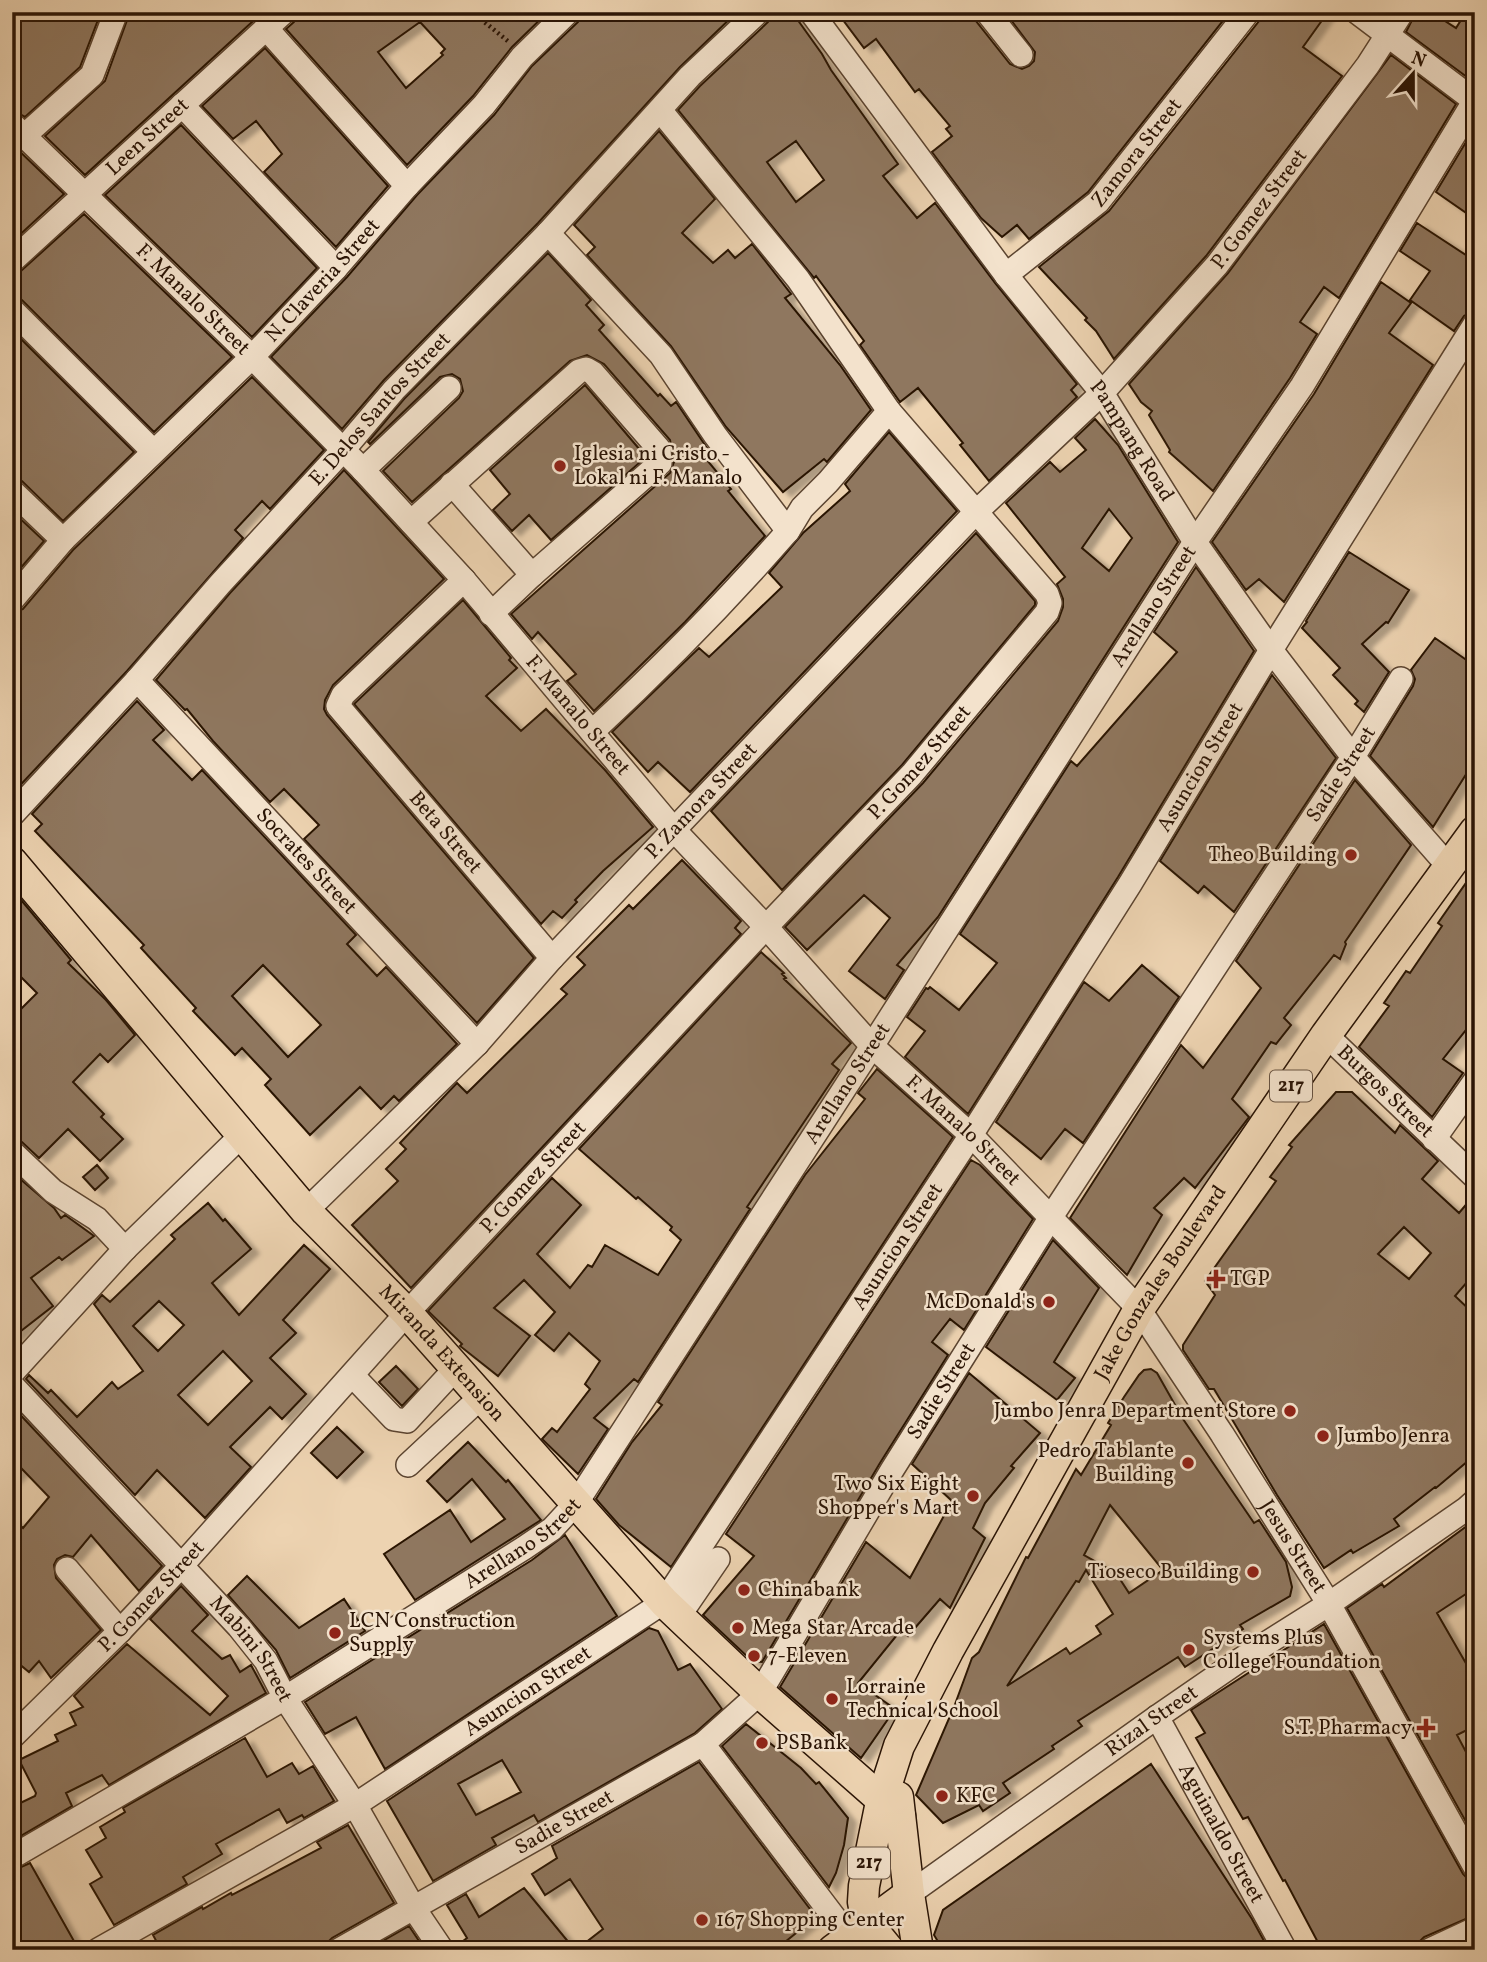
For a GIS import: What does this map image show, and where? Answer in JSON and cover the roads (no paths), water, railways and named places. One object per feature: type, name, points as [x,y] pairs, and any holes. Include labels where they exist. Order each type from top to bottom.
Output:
[{"type":"main road","name":"Jake Gonzales Boulevard","points":[[918,1950],[891,1809],[893,1762],[899,1746],[948,1651],[1139,1309],[1326,1035],[1475,831]]},
{"type":"main road","name":"Miranda Extension","points":[[12,862],[306,1211],[407,1313],[672,1609],[760,1693],[891,1809]]},
{"type":"main road","name":"Jake Gonzales Boulevard","points":[[850,1937],[863,1902],[864,1886],[891,1809]]},
{"type":"main road","name":"Rizal Street","points":[[850,1937],[909,1894]]},
{"type":"main road","points":[[850,1937],[889,1950]]},
{"type":"street","points":[[18,130],[92,75],[116,12]]},
{"type":"street","name":"Leen Street","points":[[12,261],[284,12]]},
{"type":"street","name":"N. Claveria Street","points":[[12,600],[63,540],[252,357],[484,105],[523,57],[568,12]]},
{"type":"street","name":"E. Delos Santos Street","points":[[12,815],[137,680],[419,364],[548,233],[690,76],[758,12]]},
{"type":"street","name":"Pampang Road","points":[[811,12],[1006,275],[1102,393],[1195,542],[1271,650],[1353,757],[1450,868]]},
{"type":"street","points":[[987,12],[1021,55]]},
{"type":"street","name":"Zamora Street","points":[[1006,275],[1098,202],[1248,12]]},
{"type":"street","points":[[1357,12],[1474,101]]},
{"type":"street","name":"P. Gomez Street","points":[[1102,393],[1217,265],[1368,65],[1402,12]]},
{"type":"street","points":[[266,28],[407,186]]},
{"type":"street","name":"Arellano Street","points":[[12,1857],[285,1698],[524,1548],[552,1529],[576,1502],[873,1046],[1195,542],[1302,386],[1474,101]]},
{"type":"street","points":[[182,105],[336,268]]},
{"type":"street","points":[[660,110],[798,279],[889,411],[975,513]]},
{"type":"street","name":"F. Manalo Street","points":[[18,130],[252,357],[363,470],[464,580],[675,831],[873,1046],[971,1135],[1139,1309]]},
{"type":"street","points":[[548,233],[661,355],[715,435],[788,531]]},
{"type":"street","points":[[12,310],[153,451]]},
{"type":"street","name":"Asuncion Street","points":[[98,1950],[355,1805],[672,1609],[1130,884],[1271,650],[1475,324]]},
{"type":"street","points":[[411,522],[579,371],[586,369],[593,373],[659,449],[660,463],[491,614]]},
{"type":"street","points":[[363,470],[449,388]]},
{"type":"street","name":"P. Zamora Street","points":[[306,1211],[477,1044],[552,958],[975,513],[1102,393]]},
{"type":"street","points":[[592,732],[735,592],[788,531],[803,508],[889,411]]},
{"type":"street","points":[[452,484],[532,575]]},
{"type":"street","points":[[12,491],[63,540]]},
{"type":"street","name":"P. Gomez Street","points":[[12,1737],[120,1631],[182,1565],[407,1313],[912,774],[1047,612],[1050,603],[1047,594],[975,513]]},
{"type":"street","name":"Beta Street","points":[[464,580],[343,695],[338,706],[552,958]]},
{"type":"street","name":"Sadie Street","points":[[339,1950],[703,1744],[760,1693],[892,1471],[1051,1217],[1353,757],[1401,679]]},
{"type":"street","name":"Socrates Street","points":[[137,680],[477,1044]]},
{"type":"street","name":"Burgos Street","points":[[1326,1035],[1434,1139],[1472,1170]]},
{"type":"street","points":[[1434,1139],[1475,1081]]},
{"type":"street","points":[[12,1373],[125,1249],[243,1134]]},
{"type":"street","points":[[12,1152],[54,1192],[97,1219],[125,1249]]},
{"type":"street","name":"Jesus Street","points":[[1139,1309],[1329,1604],[1475,1867]]},
{"type":"street","points":[[352,1374],[394,1419],[402,1422],[407,1421],[456,1368]]},
{"type":"street","name":"Mabini Street","points":[[12,1385],[182,1565],[266,1661],[285,1698],[355,1805],[413,1907],[442,1950]]},
{"type":"street","points":[[408,1465],[482,1396]]},
{"type":"street","name":"Rizal Street","points":[[909,1894],[1157,1717],[1329,1604],[1475,1501]]},
{"type":"street","points":[[672,1609],[718,1559]]},
{"type":"street","points":[[67,1569],[120,1631]]},
{"type":"street","name":"Aguinaldo Street","points":[[1157,1717],[1284,1950]]},
{"type":"street","points":[[703,1744],[850,1937]]},
{"type":"street","points":[[1430,1950],[1475,1929]]},
{"type":"place","name":"Iglesia ni Cristo - Lokal ni F. Manalo","points":[[560,466]]},
{"type":"place","name":"Theo Building","points":[[1351,855]]},
{"type":"place","name":"TGP","points":[[1216,1279]]},
{"type":"place","name":"McDonald's","points":[[1049,1302]]},
{"type":"place","name":"Jumbo Jenra Department Store","points":[[1290,1411]]},
{"type":"place","name":"Jumbo Jenra","points":[[1323,1436]]},
{"type":"place","name":"Pedro Tablante Building","points":[[1188,1463]]},
{"type":"place","name":"Two Six Eight Shopper's Mart","points":[[973,1496]]},
{"type":"place","name":"Tioseco Building","points":[[1253,1572]]},
{"type":"place","name":"Chinabank","points":[[744,1590]]},
{"type":"place","name":"Mega Star Arcade","points":[[738,1628]]},
{"type":"place","name":"LCN Construction Supply","points":[[335,1633]]},
{"type":"place","name":"Systems Plus College Foundation","points":[[1189,1650]]},
{"type":"place","name":"7-Eleven","points":[[754,1656]]},
{"type":"place","name":"Lorraine Technical School","points":[[832,1699]]},
{"type":"place","name":"S.T. Pharmacy","points":[[1426,1728]]},
{"type":"place","name":"PSBank","points":[[762,1743]]},
{"type":"place","name":"KFC","points":[[942,1796]]},
{"type":"place","name":"167 Shopping Center","points":[[702,1920]]}]
